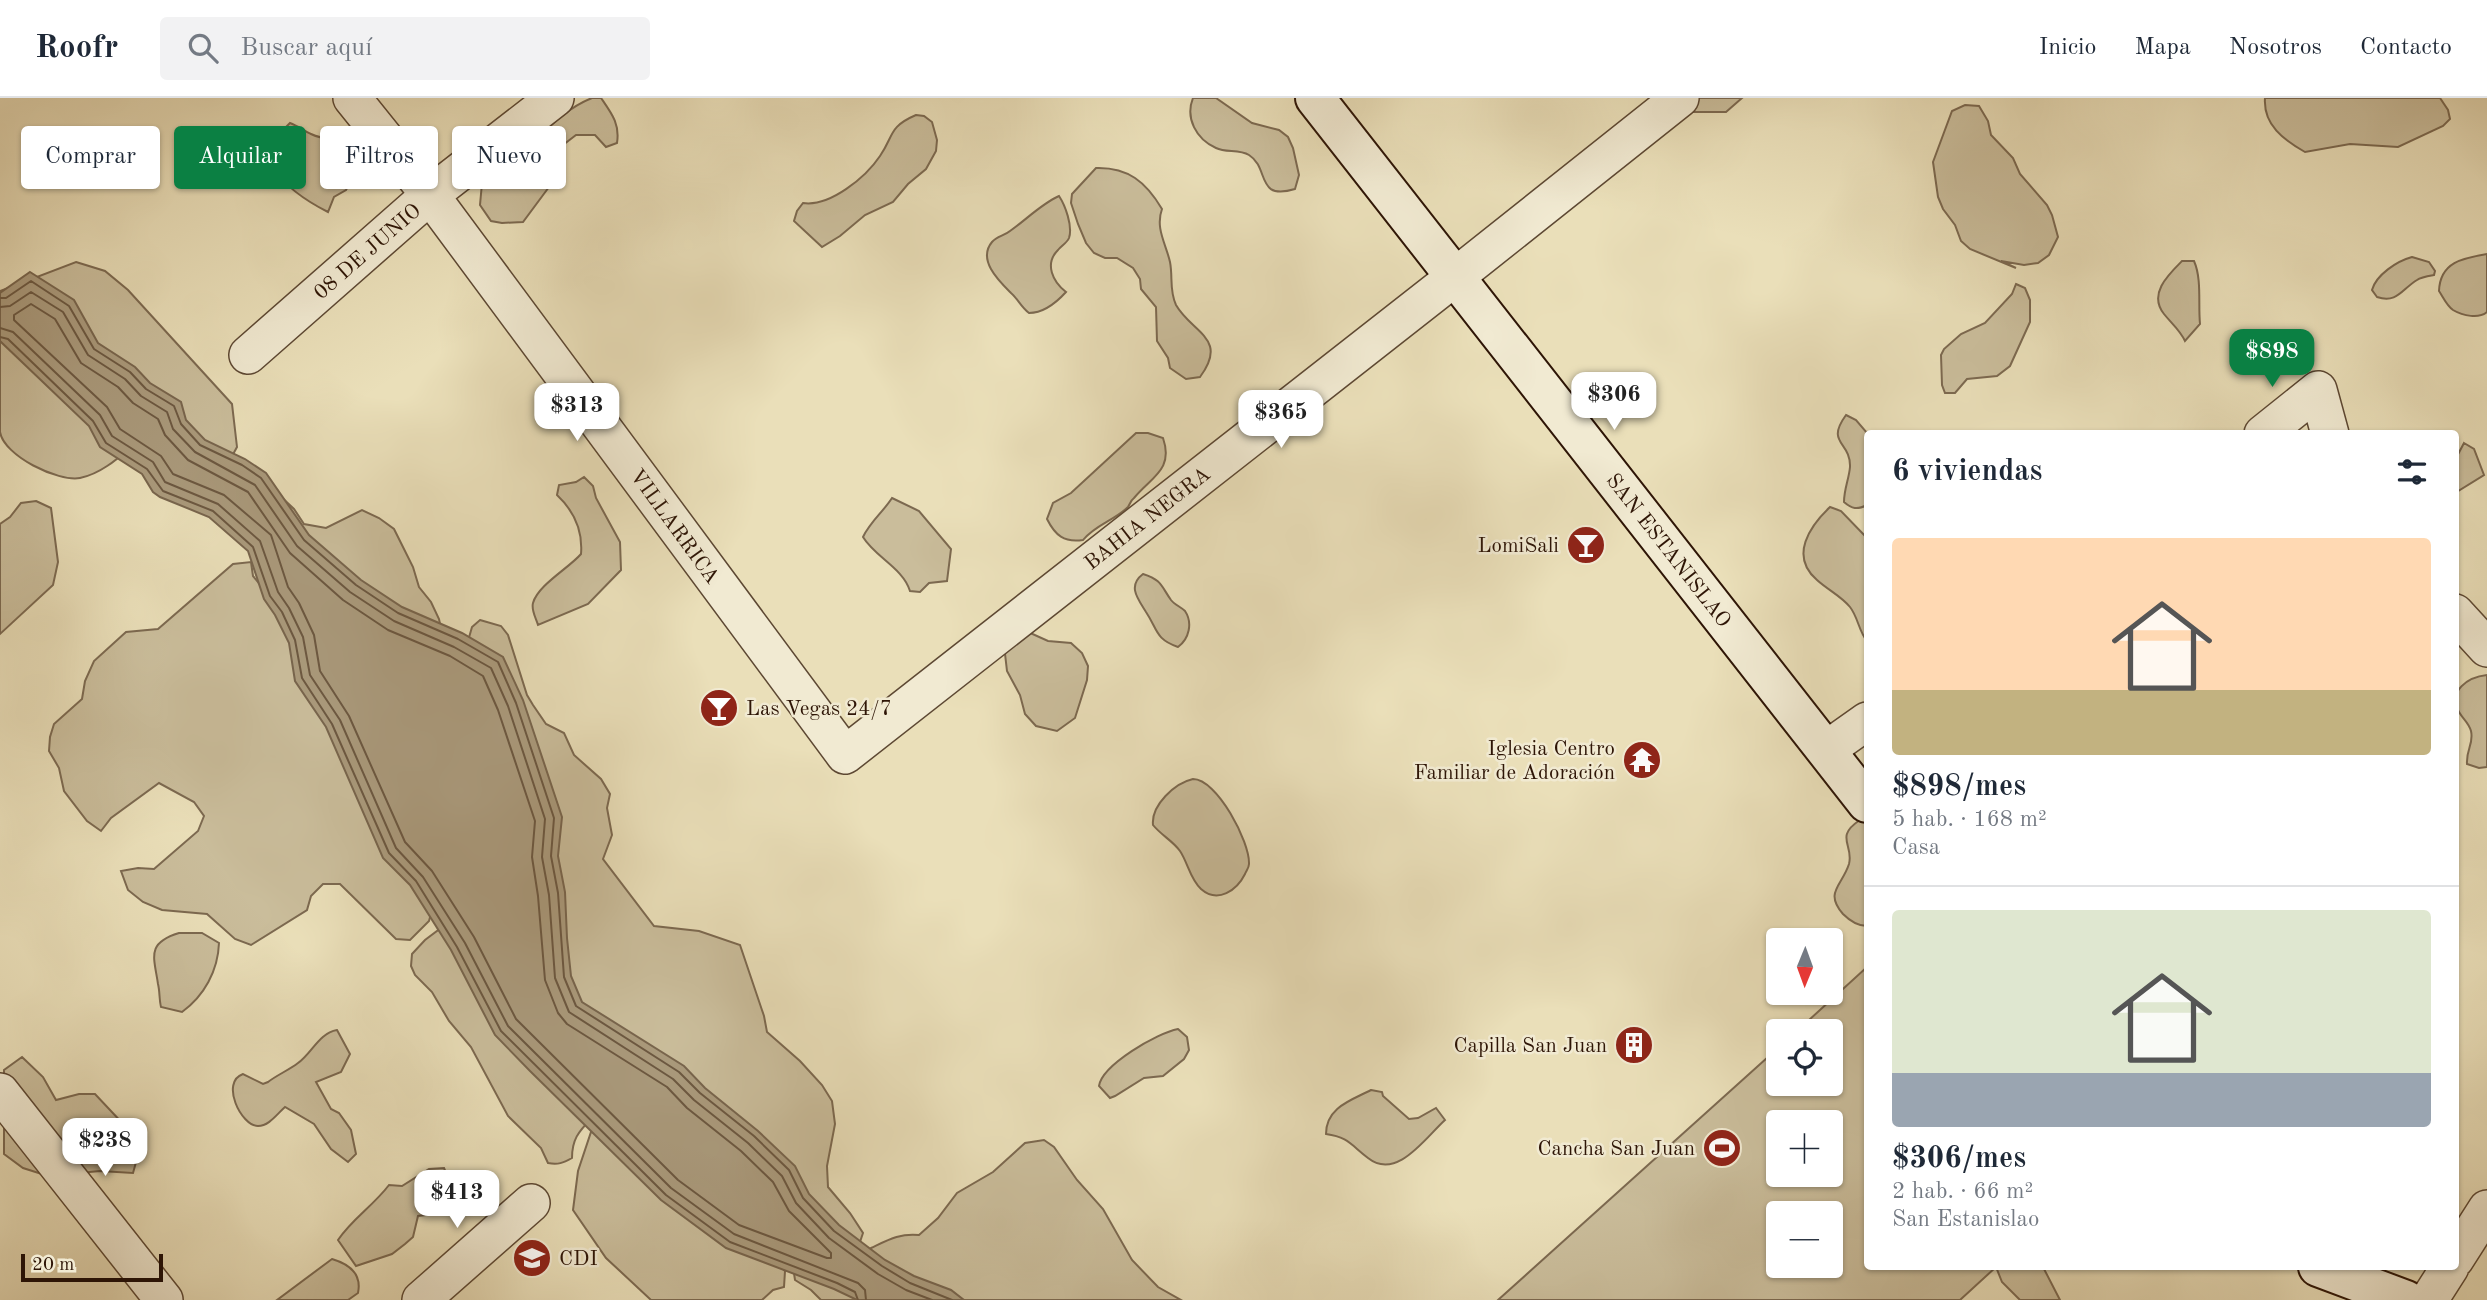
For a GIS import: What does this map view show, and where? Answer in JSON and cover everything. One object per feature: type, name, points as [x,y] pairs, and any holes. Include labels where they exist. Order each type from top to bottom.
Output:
[{"type":"main road","name":"SAN ESTANISLAO","points":[[1315,98],[1864,799]]},
{"type":"main road","points":[[2324,1270],[2367,1293],[2406,1300]]},
{"type":"street","name":"VILLARRICA","points":[[352,98],[430,195],[845,755]]},
{"type":"street","name":"08 DE JUNIO","points":[[248,355],[430,195],[555,98]]},
{"type":"street","name":"BAHIA NEGRA","points":[[845,755],[1680,98]]},
{"type":"street","points":[[2268,430],[2318,390],[2329,430]]},
{"type":"street","points":[[2467,612],[2487,648]]},
{"type":"street","points":[[1826,750],[1864,723]]},
{"type":"street","points":[[0,1092],[164,1300]]},
{"type":"street","points":[[421,1300],[530,1203]]},
{"type":"street","points":[[2459,1253],[2487,1209]]},
{"type":"street","points":[[2429,1300],[2448,1270]]},
{"type":"shaded area","points":[[592,98],[601,98],[616,125],[617,143],[606,147],[595,135],[576,135],[566,143],[566,126],[551,126]]},
{"type":"shaded area","points":[[1193,98],[1216,98],[1252,123],[1279,130],[1288,137],[1299,175],[1295,189],[1274,191],[1268,187],[1259,167],[1249,155],[1220,149],[1203,139],[1191,120]]},
{"type":"shaded area","points":[[1652,98],[1742,98],[1726,112],[1660,115]]},
{"type":"shaded area","points":[[2265,98],[2440,98],[2450,119],[2443,126],[2398,147],[2350,144],[2305,152],[2276,131],[2267,116]]},
{"type":"shaded area","points":[[1965,105],[1979,106],[1988,121],[1991,135],[2013,158],[2020,174],[2047,205],[2052,215],[2058,237],[2049,255],[2038,263],[2024,265],[2001,261],[2016,268],[1970,249],[1961,241],[1955,225],[1943,209],[1938,197],[1933,162],[1952,111]]},
{"type":"shaded area","points":[[916,115],[924,116],[932,122],[937,140],[936,151],[926,169],[908,184],[893,202],[865,215],[822,247],[794,221],[797,211],[803,203],[824,200],[857,181],[880,156],[896,128]]},
{"type":"shaded area","points":[[306,132],[320,137],[320,189],[347,189],[334,197],[328,212],[292,189],[306,189]]},
{"type":"shaded area","points":[[1096,168],[1127,173],[1143,184],[1162,209],[1160,229],[1170,262],[1176,305],[1209,344],[1211,353],[1208,364],[1200,377],[1186,379],[1170,368],[1168,358],[1157,341],[1156,307],[1141,289],[1140,279],[1133,268],[1117,258],[1105,258],[1094,253],[1086,243],[1071,203],[1072,194]]},
{"type":"shaded area","points":[[481,189],[548,189],[523,222],[491,221],[480,205]]},
{"type":"shaded area","points":[[1059,196],[1068,216],[1070,233],[1068,240],[1054,255],[1051,267],[1057,283],[1066,292],[1049,307],[1029,313],[991,270],[988,249],[994,240]]},
{"type":"shaded area","points":[[2487,254],[2487,312],[2471,316],[2453,310],[2439,291],[2444,274],[2454,263]]},
{"type":"shaded area","points":[[2412,257],[2429,262],[2435,271],[2434,275],[2419,279],[2390,299],[2377,297],[2372,290],[2382,274]]},
{"type":"shaded area","points":[[2182,261],[2194,261],[2199,292],[2200,324],[2185,341],[2164,314],[2158,299],[2162,285]]},
{"type":"shaded area","points":[[76,262],[105,271],[128,290],[232,404],[237,447],[219,480],[131,447],[101,470],[80,478],[70,478],[33,466],[11,450],[4,441],[0,432],[0,291]]},
{"type":"shaded area","points":[[2016,284],[2025,288],[2030,300],[2030,322],[2010,366],[1997,376],[1967,379],[1955,393],[1945,393],[1942,385],[1941,355],[1944,349],[1961,334],[1985,323],[2012,294]]},
{"type":"shaded area","points":[[1846,415],[1856,420],[1865,430],[1864,506],[1857,508],[1844,502],[1850,467],[1847,452],[1838,437],[1840,424]]},
{"type":"shaded area","points":[[1136,433],[1148,433],[1163,438],[1166,458],[1159,472],[1128,507],[1093,530],[1083,540],[1061,537],[1047,519],[1053,503],[1071,493]]},
{"type":"shaded area","points":[[2464,443],[2474,449],[2484,475],[2459,491],[2459,452]]},
{"type":"shaded area","points":[[584,477],[593,486],[596,498],[620,542],[621,570],[588,604],[538,625],[533,608],[536,596],[581,554],[579,529],[573,514],[557,495],[559,485],[576,482]]},
{"type":"shaded area","points":[[278,494],[294,509],[304,524],[326,528],[362,510],[394,529],[413,567],[419,587],[431,602],[439,619],[446,651],[261,501]]},
{"type":"shaded area","points":[[892,498],[919,511],[951,549],[947,581],[929,583],[920,592],[910,591],[895,569],[874,551],[863,537]]},
{"type":"shaded area","points":[[36,501],[51,508],[58,562],[53,585],[0,634],[0,524],[10,517],[21,503]]},
{"type":"shaded area","points":[[1830,507],[1841,511],[1864,535],[1864,636],[1850,607],[1817,580],[1804,561],[1806,542],[1816,523]]},
{"type":"shaded area","points":[[251,562],[253,576],[291,623],[433,906],[429,921],[410,940],[396,939],[340,884],[323,884],[311,896],[307,910],[251,945],[235,939],[207,914],[162,910],[143,902],[128,890],[121,871],[154,869],[198,831],[204,816],[194,802],[159,783],[111,818],[101,831],[87,821],[64,791],[59,768],[49,751],[50,737],[54,724],[82,699],[85,681],[94,661],[126,632],[158,629],[233,564]]},
{"type":"shaded area","points":[[1143,574],[1158,581],[1171,600],[1185,611],[1189,630],[1178,647],[1161,637],[1137,597],[1136,583]]},
{"type":"shaded area","points":[[480,620],[501,626],[508,635],[527,695],[533,705],[546,724],[564,733],[574,755],[601,779],[610,794],[607,808],[612,835],[603,859],[654,926],[699,931],[740,945],[767,1032],[800,1061],[822,1085],[832,1101],[835,1124],[827,1166],[828,1187],[863,1233],[857,1251],[631,1100],[404,719],[466,648],[472,627]]},
{"type":"shaded area","points":[[1017,627],[1048,641],[1071,643],[1082,653],[1088,666],[1087,680],[1075,718],[1057,731],[1036,726],[1025,714],[1020,695],[1007,671],[1004,645]]},
{"type":"shaded area","points":[[2487,675],[2487,767],[2479,768],[2467,764],[2472,740],[2471,731],[2459,712],[2459,690],[2467,682]]},
{"type":"shaded area","points":[[1193,779],[1212,789],[1222,800],[1238,827],[1248,854],[1249,865],[1242,880],[1232,890],[1220,895],[1201,889],[1194,881],[1180,851],[1153,825],[1153,817],[1165,796],[1179,785]]},
{"type":"shaded area","points":[[1860,820],[1864,821],[1864,925],[1848,919],[1835,900],[1836,889],[1849,864],[1846,836]]},
{"type":"shaded area","points":[[449,922],[591,1119],[577,1137],[572,1158],[569,1160],[558,1164],[548,1163],[541,1148],[508,1116],[471,1047],[449,1021],[432,992],[415,975],[411,966],[412,954]]},
{"type":"shaded area","points":[[179,933],[202,933],[219,943],[213,973],[203,991],[182,1012],[161,1007],[154,959],[161,941]]},
{"type":"shaded area","name":"Cancha San Juan","points":[[1864,970],[1864,1270],[1993,1270],[1960,1300],[1498,1300],[1766,1059],[1766,1096],[1843,1096],[1843,1019],[1810,1019],[1825,1005],[1843,1005],[1843,989]]},
{"type":"shaded area","points":[[1178,1029],[1187,1037],[1189,1050],[1184,1059],[1163,1076],[1144,1078],[1110,1098],[1099,1086],[1110,1069],[1132,1051]]},
{"type":"shaded area","points":[[337,1030],[350,1054],[341,1072],[316,1082],[331,1109],[339,1113],[351,1130],[356,1154],[348,1162],[331,1149],[314,1124],[285,1107],[266,1124],[252,1124],[240,1112],[233,1094],[236,1079],[243,1074],[263,1084],[268,1082],[303,1059],[325,1035]]},
{"type":"shaded area","points":[[22,1057],[43,1077],[56,1100],[79,1094],[95,1094],[125,1126],[140,1148],[133,1173],[100,1171],[48,1176],[23,1168],[4,1154],[4,1070]]},
{"type":"shaded area","points":[[1371,1090],[1382,1092],[1383,1096],[1409,1119],[1418,1118],[1436,1108],[1445,1120],[1420,1146],[1400,1161],[1379,1164],[1344,1139],[1326,1134],[1330,1117],[1335,1111]]},
{"type":"shaded area","points":[[591,1132],[611,1136],[764,1249],[785,1271],[784,1287],[773,1290],[762,1300],[651,1300],[606,1258],[573,1210],[578,1171]]},
{"type":"shaded area","points":[[1044,1140],[1054,1147],[1077,1180],[1103,1209],[1132,1260],[1158,1287],[1181,1300],[938,1300],[869,1254],[871,1248],[889,1240],[906,1235],[919,1235],[938,1218],[957,1193],[993,1172],[1025,1143]]},
{"type":"shaded area","points":[[444,1168],[451,1185],[426,1215],[418,1216],[413,1237],[392,1254],[356,1266],[338,1240],[350,1226],[389,1185],[402,1186],[429,1169]]},
{"type":"shaded area","points":[[332,1259],[353,1271],[358,1280],[358,1293],[348,1300],[277,1300]]},
{"type":"shaded area","points":[[793,1267],[882,1300],[821,1300],[795,1280]]},
{"type":"shaded area","points":[[1997,1270],[2045,1270],[2060,1300],[2020,1300],[2002,1282]]},
{"type":"water","points":[[30,272],[74,300],[98,343],[135,367],[150,383],[181,402],[186,420],[205,440],[245,459],[266,473],[309,535],[361,580],[402,607],[462,633],[503,657],[523,700],[562,817],[558,856],[565,892],[571,976],[582,1002],[684,1066],[705,1088],[758,1131],[795,1166],[809,1194],[839,1225],[885,1260],[914,1276],[951,1290],[964,1300],[857,1300],[726,1248],[661,1200],[495,1035],[451,950],[410,885],[383,858],[326,727],[295,681],[289,643],[264,599],[248,551],[209,517],[153,492],[142,474],[100,447],[89,426],[0,341],[0,293]]},
{"type":"place","name":"LomiSali","points":[[1586,545]]},
{"type":"place","name":"Las Vegas 24/7","points":[[719,708]]},
{"type":"place","name":"Iglesia Centro Familiar de Adoración","points":[[1642,760]]},
{"type":"place","name":"Capilla San Juan","points":[[1634,1045]]},
{"type":"place","name":"Cancha San Juan","points":[[1722,1148]]},
{"type":"place","name":"CDI","points":[[532,1258]]}]
